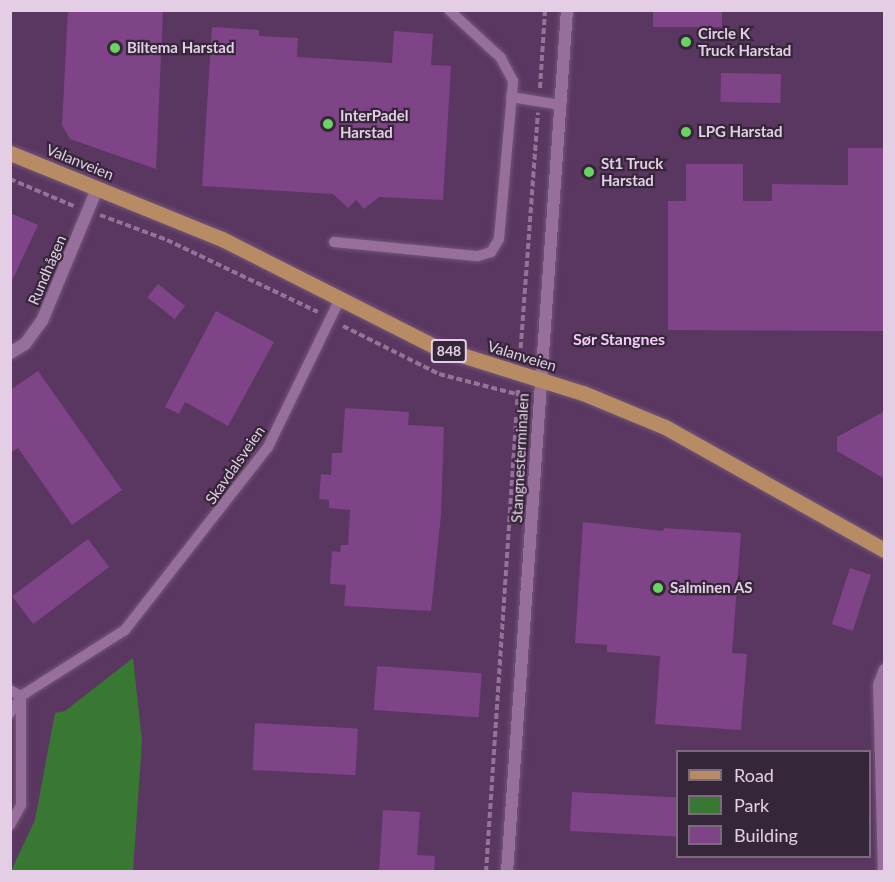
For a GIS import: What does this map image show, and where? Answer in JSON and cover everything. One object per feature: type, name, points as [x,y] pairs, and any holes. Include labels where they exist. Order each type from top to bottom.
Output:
[{"type":"main road","name":"Valanveien","points":[[10,153],[222,239],[436,347],[540,380],[665,427],[885,550]]},
{"type":"street","name":"Stangnesterminalen","points":[[507,872],[538,399],[567,10]]},
{"type":"street","name":"Rundhågen","points":[[10,353],[25,344],[42,321],[97,189]]},
{"type":"lane","points":[[334,242],[478,256],[491,252],[499,239],[513,81],[501,58],[449,10]]},
{"type":"lane","points":[[511,97],[561,105]]},
{"type":"lane","name":"Skavdalsveien","points":[[21,696],[125,630],[179,557],[211,525],[268,447],[340,299]]},
{"type":"lane","points":[[883,872],[878,685],[885,669]]},
{"type":"lane","points":[[10,690],[21,696]]},
{"type":"lane","points":[[10,713],[21,696]]},
{"type":"lane","points":[[10,825],[21,805],[21,696]]},
{"type":"path","points":[[519,373],[545,10]]},
{"type":"path","points":[[10,179],[167,240],[439,374],[538,399]]},
{"type":"path","points":[[486,872],[517,395]]},
{"type":"green space","points":[[133,658],[142,741],[133,871],[11,871],[35,820],[55,713],[65,711]]},
{"type":"building","points":[[68,10],[163,10],[156,169],[70,139],[62,125]]},
{"type":"building","points":[[653,10],[722,10],[722,27],[653,27]]},
{"type":"building","points":[[212,27],[259,30],[259,36],[298,38],[297,57],[392,63],[394,31],[433,34],[431,65],[451,66],[443,200],[379,197],[364,209],[356,200],[348,208],[333,194],[202,186]]},
{"type":"building","points":[[721,73],[781,74],[780,103],[720,102]]},
{"type":"building","points":[[848,148],[885,148],[885,331],[668,330],[668,201],[686,201],[686,164],[743,164],[743,201],[772,201],[772,184],[848,185]]},
{"type":"building","points":[[10,213],[38,225],[10,285]]},
{"type":"building","points":[[158,284],[185,306],[175,319],[147,297]]},
{"type":"building","points":[[216,311],[274,342],[228,426],[185,402],[179,414],[165,407]]},
{"type":"building","points":[[38,371],[122,490],[72,525],[18,448],[10,453],[10,390]]},
{"type":"building","points":[[345,408],[409,412],[408,425],[444,427],[441,515],[431,611],[344,606],[346,585],[330,584],[332,551],[340,552],[341,545],[348,545],[350,510],[329,508],[329,500],[319,499],[321,474],[331,475],[332,453],[342,453]]},
{"type":"building","points":[[885,411],[885,479],[837,451],[837,437]]},
{"type":"building","name":"Salminen AS","points":[[583,522],[663,531],[664,528],[741,533],[732,653],[747,654],[741,730],[655,724],[660,656],[607,652],[607,645],[575,643]]},
{"type":"building","points":[[88,539],[109,567],[33,624],[12,596]]},
{"type":"building","points":[[850,568],[871,575],[853,631],[832,624]]},
{"type":"building","points":[[377,666],[482,673],[479,717],[374,710]]},
{"type":"building","points":[[255,723],[358,728],[355,775],[253,770]]},
{"type":"building","points":[[572,792],[676,797],[676,836],[570,831]]},
{"type":"building","points":[[383,810],[420,812],[417,855],[435,856],[434,872],[379,872]]},
{"type":"place","name":"Circle K Truck Harstad","points":[[686,42]]},
{"type":"place","name":"Biltema Harstad","points":[[115,48]]},
{"type":"place","name":"InterPadel Harstad","points":[[328,124]]},
{"type":"place","name":"LPG Harstad","points":[[686,132]]},
{"type":"place","name":"St1 Truck Harstad","points":[[589,172]]},
{"type":"place","name":"Salminen AS","points":[[658,588]]},
{"type":"district","name":"Sør Stangnes","points":[[619,339]]}]
